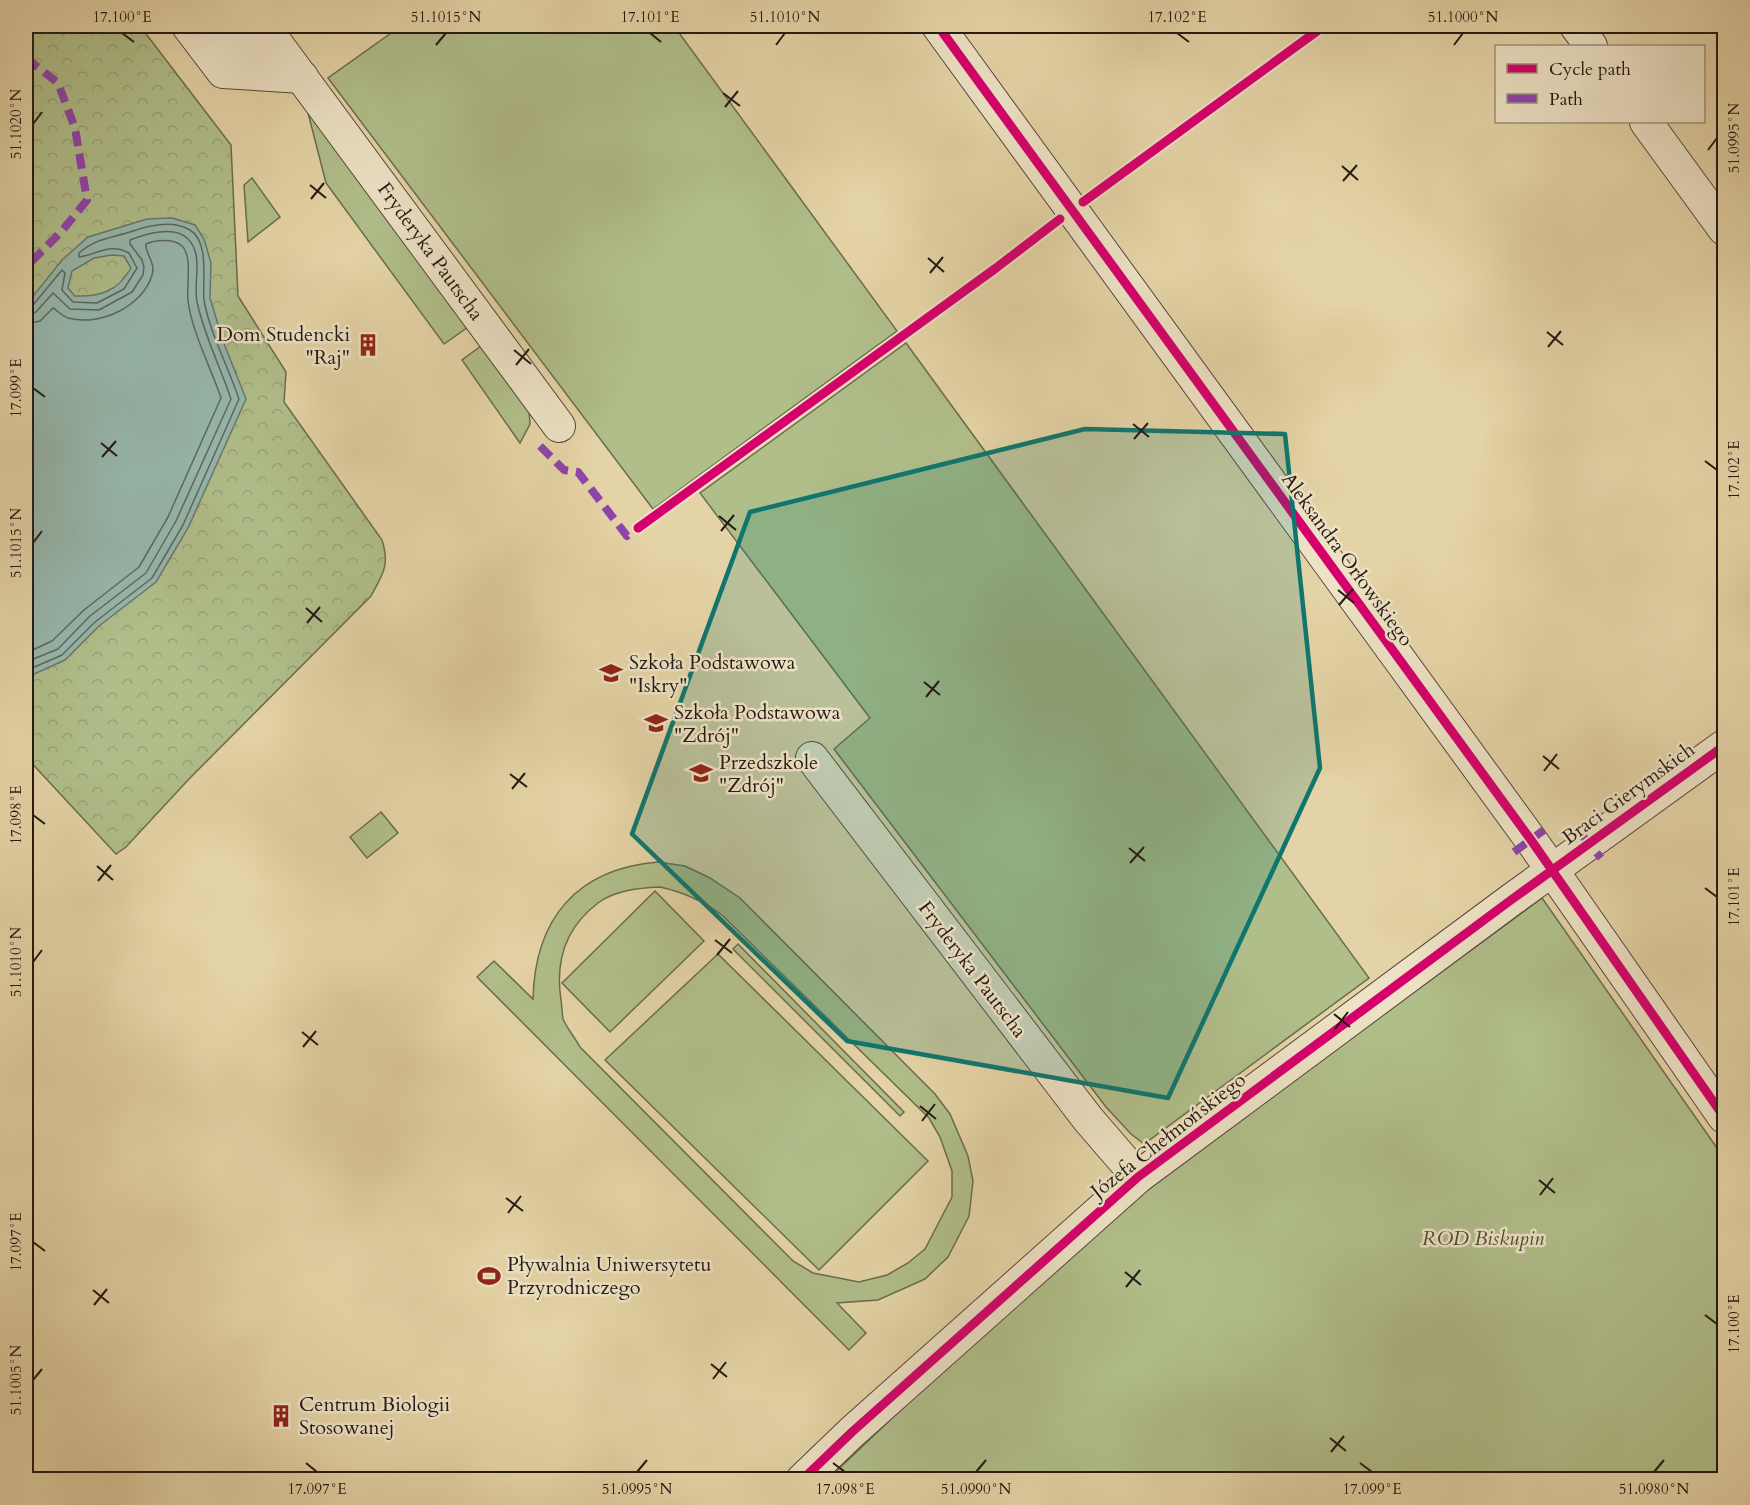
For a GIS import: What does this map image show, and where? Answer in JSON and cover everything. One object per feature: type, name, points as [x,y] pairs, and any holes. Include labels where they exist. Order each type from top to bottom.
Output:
[{"type":"street","name":"Aleksandra Orłowskiego","points":[[938,26],[1552,870],[1725,1118]]},
{"type":"street","points":[[1576,26],[1590,45]]},
{"type":"street","name":"Fryderyka Pautscha","points":[[197,37],[277,44],[560,426]]},
{"type":"street","points":[[1647,123],[1725,229]]},
{"type":"street","name":"Braci Gierymskich","points":[[1552,870],[1725,746]]},
{"type":"street","name":"Fryderyka Pautscha","points":[[812,758],[1081,1111],[1138,1178]]},
{"type":"street","name":"Józefa Chełmońskiego","points":[[802,1479],[1138,1178],[1552,870]]},
{"type":"highlighted area","points":[[1085,429],[1285,434],[1320,768],[1168,1098],[847,1041],[632,834],[750,512]]},
{"type":"green space","points":[[26,26],[140,26],[231,145],[238,296],[286,372],[284,402],[382,540],[385,556],[382,575],[371,596],[189,779],[126,847],[116,854],[26,757]]},
{"type":"green space","points":[[401,26],[674,26],[897,331],[653,509],[328,78]]},
{"type":"green space","points":[[307,109],[468,327],[444,344],[326,183]]},
{"type":"green space","points":[[252,178],[280,217],[248,242],[244,185]]},
{"type":"green space","points":[[485,343],[529,410],[530,424],[520,443],[462,360]]},
{"type":"green space","points":[[906,343],[1369,978],[1144,1144],[1131,1134],[1106,1107],[834,749],[870,718],[700,493]]},
{"type":"green space","points":[[381,812],[398,833],[367,858],[350,837]]},
{"type":"green space","points":[[658,862],[685,866],[710,878],[740,898],[935,1094],[950,1114],[968,1156],[973,1181],[969,1216],[948,1257],[925,1279],[878,1300],[837,1303],[866,1333],[849,1350],[477,977],[494,961],[533,999],[536,970],[542,945],[552,922],[565,903],[583,887],[604,875],[629,867]],"holes":[[[660,887],[685,894],[722,915],[929,1118],[940,1137],[952,1171],[952,1197],[925,1249],[908,1263],[887,1275],[859,1282],[813,1273],[793,1261],[580,1047],[563,1019],[560,986],[561,959],[570,934],[587,913],[612,895],[628,890]]]},
{"type":"green space","points":[[655,891],[704,941],[610,1032],[562,983]]},
{"type":"green space","name":"ROD Biskupin","points":[[1542,898],[1724,1158],[1724,1479],[827,1480],[969,1345],[1116,1211]]},
{"type":"green space","points":[[738,944],[904,1112],[900,1116],[733,949]]},
{"type":"green space","points":[[718,954],[928,1161],[819,1270],[605,1060]]},
{"type":"water","points":[[172,218],[195,225],[204,239],[211,263],[210,298],[223,341],[246,399],[188,528],[156,582],[99,626],[65,660],[30,676],[26,675],[26,305],[62,260],[88,237],[147,219]],"holes":[[[124,256],[131,268],[126,276],[108,291],[101,294],[75,296],[68,288],[72,271],[94,258]]]},
{"type":"marked path","points":[[26,58],[58,83],[75,128],[87,200],[62,231],[26,267]]},
{"type":"marked path","points":[[540,446],[564,470],[578,472],[627,536],[641,526]]},
{"type":"marked path","points":[[1514,852],[1544,830]]},
{"type":"marked path","points":[[1582,835],[1601,858]]},
{"type":"cycle path","points":[[938,26],[1531,840],[1724,1117]]},
{"type":"cycle path","points":[[1083,202],[1324,26]]},
{"type":"cycle path","points":[[638,528],[1060,219]]},
{"type":"cycle path","points":[[802,1480],[852,1432],[1138,1177],[1511,900],[1724,746]]},
{"type":"place","name":"Dom Studencki \"Raj\"","points":[[368,345]]},
{"type":"place","name":"Szkoła Podstawowa \"Iskry\"","points":[[611,673]]},
{"type":"place","name":"Szkoła Podstawowa \"Zdrój\"","points":[[656,723]]},
{"type":"place","name":"Przedszkole \"Zdrój\"","points":[[701,773]]},
{"type":"place","name":"Pływalnia Uniwersytetu Przyrodniczego","points":[[489,1276]]},
{"type":"place","name":"Centrum Biologii Stosowanej","points":[[281,1416]]}]
